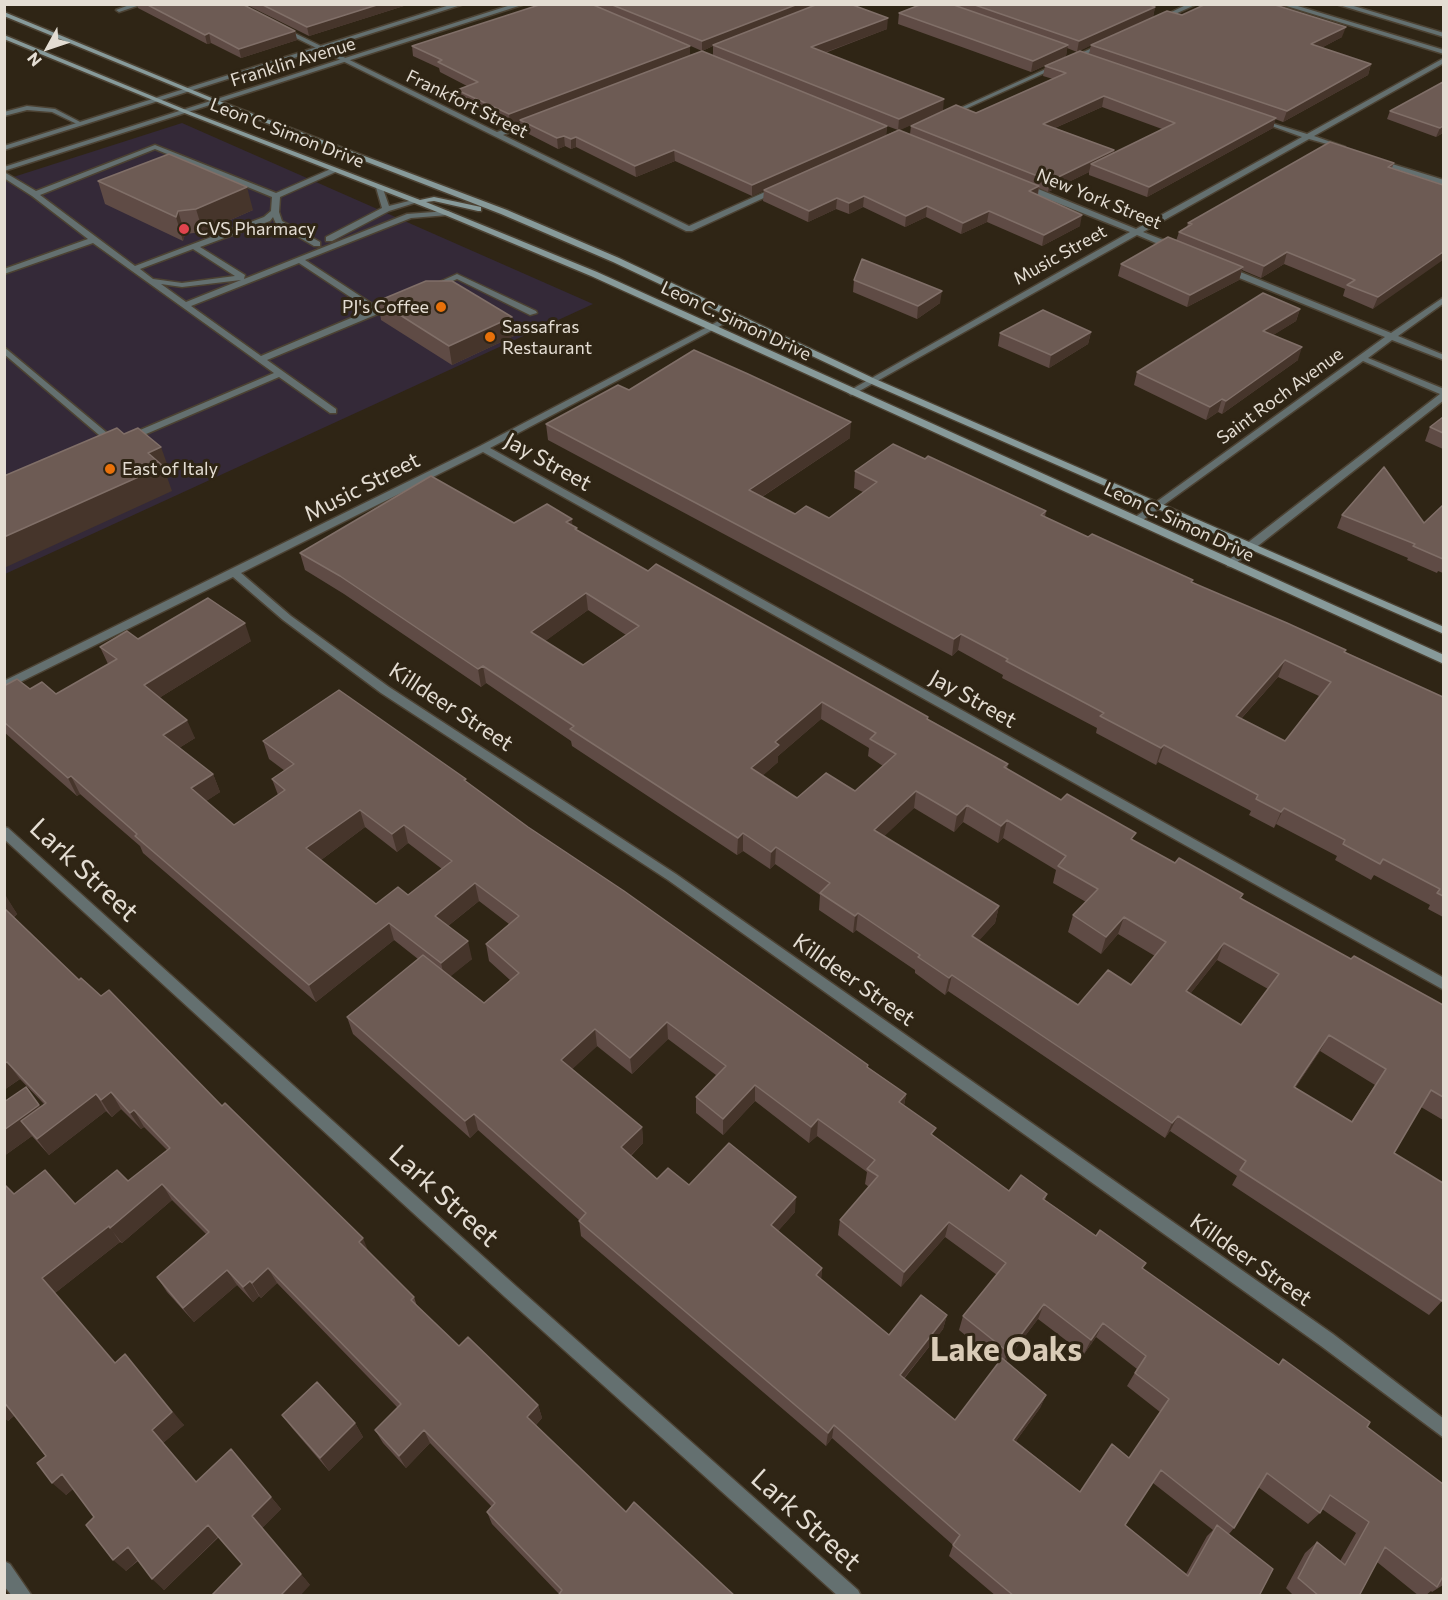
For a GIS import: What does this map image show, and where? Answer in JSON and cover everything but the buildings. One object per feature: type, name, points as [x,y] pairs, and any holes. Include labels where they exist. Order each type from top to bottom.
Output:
[{"type":"main road","name":"Leon C. Simon Drive","points":[[4,14],[217,102],[531,224],[711,328],[1443,660]]},
{"type":"main road","name":"Leon C. Simon Drive","points":[[4,37],[184,111],[448,213],[605,267],[735,316],[870,380],[1443,631]]},
{"type":"main road","points":[[407,175],[417,201],[434,199],[531,224]]},
{"type":"street","points":[[119,10],[140,4]]},
{"type":"street","name":"Franklin Avenue","points":[[4,148],[461,4]]},
{"type":"street","name":"Franklin Avenue","points":[[4,171],[184,111],[522,4]]},
{"type":"street","points":[[1152,23],[1194,4]]},
{"type":"street","points":[[1283,4],[1443,52]]},
{"type":"street","points":[[1339,4],[1443,35]]},
{"type":"street","name":"Frankfort Street","points":[[272,24],[689,229],[784,187]]},
{"type":"street","points":[[942,117],[1109,42]]},
{"type":"street","points":[[1067,52],[1089,60]]},
{"type":"street","name":"Music Street","points":[[851,392],[1443,60]]},
{"type":"street","points":[[4,114],[27,108],[53,110],[81,124]]},
{"type":"street","points":[[1253,117],[1353,152]]},
{"type":"street","points":[[496,135],[539,118]]},
{"type":"street","points":[[35,194],[155,147],[276,196],[336,170]]},
{"type":"street","points":[[1376,159],[1443,183]]},
{"type":"street","points":[[4,171],[184,306],[262,358],[333,411]]},
{"type":"street","name":"New York Street","points":[[1018,184],[1181,250]]},
{"type":"street","points":[[378,186],[386,208]]},
{"type":"street","points":[[276,196],[275,212],[279,222],[317,244]]},
{"type":"street","points":[[298,259],[317,244],[343,233],[386,208],[417,201]]},
{"type":"street","points":[[410,216],[417,201]]},
{"type":"street","points":[[136,268],[267,219],[275,212]]},
{"type":"street","points":[[184,306],[410,216],[448,213]]},
{"type":"street","points":[[4,272],[94,240]]},
{"type":"street","points":[[195,247],[242,277]]},
{"type":"street","points":[[298,259],[377,311]]},
{"type":"street","points":[[1214,264],[1443,358]]},
{"type":"street","points":[[152,280],[182,285],[262,274]]},
{"type":"street","points":[[427,289],[457,276],[533,313]]},
{"type":"street","points":[[262,358],[407,298]]},
{"type":"street","name":"Saint Roch Avenue","points":[[1137,520],[1443,299]]},
{"type":"street","name":"Music Street","points":[[4,686],[483,448],[735,316]]},
{"type":"street","points":[[4,349],[115,444]]},
{"type":"street","points":[[1231,564],[1250,546],[1443,393],[1362,358]]},
{"type":"street","points":[[104,449],[280,373]]},
{"type":"street","name":"Jay Street","points":[[483,448],[1443,985]]},
{"type":"street","name":"Killdeer Street","points":[[235,573],[288,618],[385,690],[682,884],[1327,1340],[1443,1430]]},
{"type":"street","name":"Lark Street","points":[[4,831],[520,1299],[852,1596]]},
{"type":"street","points":[[4,1570],[23,1596]]},
{"type":"shaded area","points":[[182,123],[593,304],[5,574],[4,180]]},
{"type":"place","name":"CVS Pharmacy","points":[[184,229]]},
{"type":"place","name":"PJ's Coffee","points":[[441,307]]},
{"type":"place","name":"Sassafras Restaurant","points":[[490,337]]},
{"type":"place","name":"East of Italy","points":[[110,469]]},
{"type":"district","name":"Lake Oaks","points":[[1006,1350]]}]
